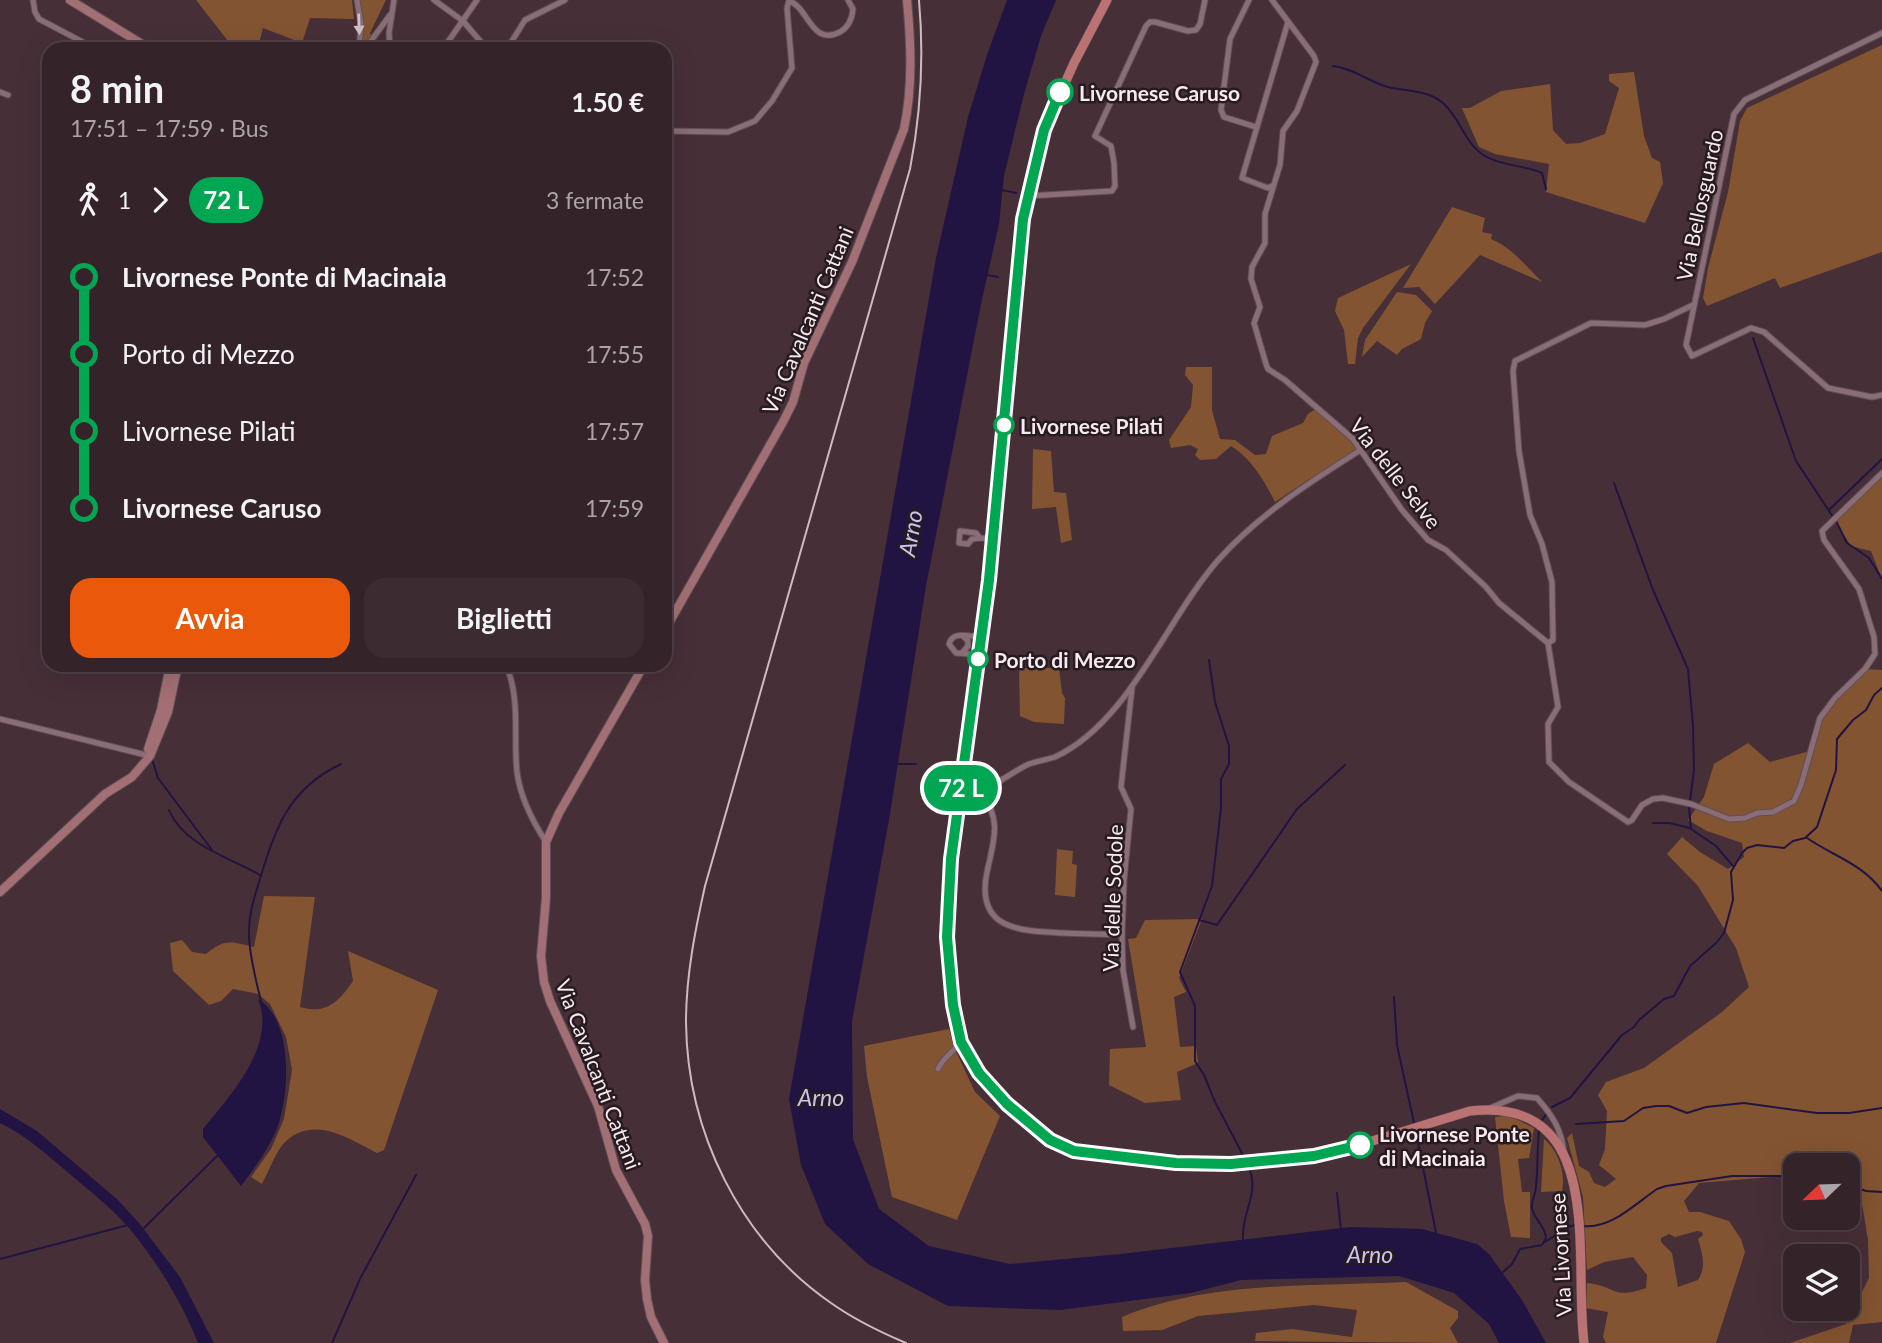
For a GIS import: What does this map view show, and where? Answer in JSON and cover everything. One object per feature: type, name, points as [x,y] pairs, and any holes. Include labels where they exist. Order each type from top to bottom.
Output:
[{"type":"main road","name":"Via Livornese","points":[[1107,0],[1044,130],[1023,219],[993,540],[947,897],[952,998],[961,1042],[986,1082],[1027,1122],[1050,1140],[1074,1151],[1108,1157],[1208,1165],[1314,1156],[1346,1149],[1470,1111],[1507,1111],[1535,1121],[1548,1131],[1564,1155],[1575,1186],[1584,1343]]},
{"type":"street","points":[[33,0],[39,19],[84,42]]},
{"type":"street","points":[[70,0],[139,42]]},
{"type":"street","points":[[357,0],[361,24],[360,42]]},
{"type":"street","points":[[389,42],[394,0]]},
{"type":"street","points":[[434,0],[463,21],[481,42]]},
{"type":"street","points":[[448,42],[477,0]]},
{"type":"street","points":[[511,42],[525,20],[565,0]]},
{"type":"street","points":[[672,131],[728,132],[755,121],[764,112],[792,68],[787,8],[789,1],[796,4],[815,30],[829,35],[844,30],[849,24],[853,9],[848,0]]},
{"type":"street","name":"Via Cavalcanti Cattani","points":[[672,618],[793,402],[804,363],[852,262],[904,129],[909,107],[911,67],[908,0]]},
{"type":"street","points":[[1028,196],[1112,191],[1115,187],[1113,152],[1111,146],[1095,136],[1146,26],[1155,22],[1188,31],[1196,30],[1200,24],[1205,0]]},
{"type":"street","points":[[1249,0],[1230,39],[1221,110],[1224,117],[1256,127]]},
{"type":"street","name":"Via delle Selve","points":[[1272,0],[1316,62],[1297,111],[1283,131],[1280,165],[1265,214],[1265,243],[1256,256],[1251,275],[1260,304],[1254,323],[1268,369],[1285,380],[1353,439],[1402,510],[1428,540],[1446,550],[1486,587],[1499,603],[1548,643]]},
{"type":"street","points":[[370,42],[392,12]]},
{"type":"street","points":[[1272,186],[1268,188],[1242,178],[1288,22]]},
{"type":"street","name":"Via Bellosguardo","points":[[1882,33],[1745,100],[1734,114],[1686,345],[1692,356],[1751,328],[1764,332],[1828,388],[1872,397],[1882,395]]},
{"type":"street","points":[[0,92],[8,95]]},
{"type":"street","points":[[1693,305],[1645,325],[1591,323],[1515,360],[1513,371],[1519,451],[1530,515],[1542,544],[1552,582],[1553,640],[1548,643],[1558,707],[1548,724],[1549,762],[1569,782],[1628,822],[1642,805],[1653,799],[1662,798],[1691,804],[1729,819],[1773,812],[1794,801],[1821,718],[1835,698],[1865,669],[1875,654],[1874,637],[1859,589],[1824,540],[1822,531],[1882,473]]},
{"type":"street","points":[[960,789],[982,789],[1029,764],[1054,757],[1071,747],[1108,715],[1132,688],[1196,586],[1222,556],[1296,491],[1359,451]]},
{"type":"street","points":[[980,538],[993,540]]},
{"type":"street","points":[[979,655],[953,651],[948,644],[951,638],[959,635],[981,637]]},
{"type":"street","points":[[959,635],[967,639],[968,644],[966,651],[959,653]]},
{"type":"street","points":[[148,756],[169,672]]},
{"type":"street","points":[[0,892],[105,794],[141,768],[167,712],[176,672]]},
{"type":"street","points":[[509,672],[516,704],[518,779],[535,825],[546,842]]},
{"type":"street","name":"Via Cavalcanti Cattani","points":[[640,672],[559,813],[546,842],[546,898],[541,956],[544,982],[556,1015],[598,1106],[616,1170],[645,1224],[648,1236],[645,1280],[647,1299],[651,1317],[664,1343]]},
{"type":"street","name":"Via delle Sodole","points":[[1132,688],[1121,787],[1131,809],[1122,935],[1123,970],[1133,1027]]},
{"type":"street","points":[[0,719],[148,756]]},
{"type":"street","points":[[982,789],[996,822],[984,886],[992,912],[1000,921],[1010,928],[1028,932],[1122,935]]},
{"type":"street","points":[[938,1069],[942,1060],[952,1054],[961,1042]]},
{"type":"street","points":[[952,1054],[968,1056]]},
{"type":"street","points":[[1488,1109],[1518,1096],[1537,1098],[1553,1116],[1561,1132],[1564,1155]]},
{"type":"shaded area","points":[[196,0],[352,0],[354,19],[310,18],[302,42],[263,28],[260,40],[228,41]]},
{"type":"shaded area","points":[[359,0],[386,0],[371,35],[366,42],[362,42]]},
{"type":"shaded area","points":[[1882,45],[1882,252],[1780,288],[1775,278],[1707,306],[1703,298],[1708,268],[1728,192],[1740,121],[1747,108]]},
{"type":"shaded area","points":[[1634,72],[1644,136],[1652,158],[1660,162],[1663,183],[1645,223],[1546,192],[1549,164],[1495,154],[1479,147],[1462,108],[1470,108],[1501,91],[1550,84],[1553,130],[1566,144],[1580,143],[1605,134],[1619,88],[1609,81],[1609,74]]},
{"type":"shaded area","points":[[1452,207],[1485,218],[1482,232],[1492,234],[1491,239],[1511,252],[1542,282],[1480,255],[1435,304],[1419,287],[1403,288]]},
{"type":"shaded area","points":[[1411,264],[1363,328],[1358,338],[1355,364],[1348,364],[1344,330],[1335,311],[1338,298]]},
{"type":"shaded area","points":[[1397,292],[1416,295],[1432,311],[1425,323],[1421,339],[1402,349],[1397,355],[1377,341],[1362,357],[1365,340]]},
{"type":"shaded area","points":[[1186,367],[1212,367],[1212,410],[1220,439],[1235,440],[1255,455],[1266,454],[1272,436],[1303,423],[1308,414],[1317,408],[1342,428],[1359,451],[1275,502],[1251,464],[1231,446],[1216,459],[1200,460],[1195,455],[1198,449],[1190,445],[1171,448],[1169,440],[1191,407],[1193,385],[1185,375]]},
{"type":"shaded area","points":[[1033,449],[1051,451],[1054,492],[1066,493],[1072,540],[1061,543],[1056,507],[1032,509]]},
{"type":"shaded area","points":[[1882,473],[1882,579],[1871,551],[1851,546],[1833,519]]},
{"type":"shaded area","points":[[1019,668],[1059,668],[1065,698],[1064,724],[1034,722],[1020,716]]},
{"type":"shaded area","points":[[1865,669],[1882,670],[1882,1322],[1853,1325],[1849,1343],[1790,1343],[1846,1324],[1848,1321],[1860,1321],[1860,1296],[1869,1278],[1868,1240],[1860,1201],[1860,1153],[1783,1153],[1783,1176],[1699,1183],[1684,1201],[1689,1212],[1700,1212],[1729,1221],[1741,1239],[1745,1252],[1716,1343],[1606,1343],[1603,1337],[1608,1312],[1586,1308],[1587,1283],[1626,1293],[1646,1288],[1647,1275],[1633,1257],[1604,1262],[1587,1270],[1583,1197],[1567,1138],[1572,1133],[1579,1166],[1589,1172],[1594,1183],[1605,1187],[1616,1179],[1599,1165],[1605,1149],[1607,1111],[1598,1095],[1606,1082],[1644,1068],[1722,1012],[1749,987],[1736,948],[1698,886],[1667,854],[1682,837],[1728,869],[1744,857],[1742,843],[1707,831],[1688,820],[1704,797],[1714,764],[1748,743],[1770,762],[1810,751],[1820,718]],"holes":[[[1697,1231],[1703,1235],[1698,1239],[1703,1260],[1701,1275],[1698,1280],[1678,1287],[1672,1253],[1661,1242],[1661,1238],[1669,1234],[1675,1237]]]},
{"type":"shaded area","points":[[1057,849],[1073,851],[1072,864],[1077,865],[1075,897],[1055,895]]},
{"type":"shaded area","points":[[264,896],[315,897],[300,1007],[325,1008],[343,995],[353,981],[348,951],[438,990],[384,1150],[377,1153],[332,1132],[308,1130],[297,1133],[286,1141],[276,1155],[262,1184],[251,1177],[271,1149],[284,1119],[292,1070],[286,1037],[270,1004],[258,994],[233,989],[221,1001],[209,1005],[173,971],[170,943],[182,940],[192,952],[206,954],[224,943],[254,947]]},
{"type":"shaded area","points":[[1202,919],[1179,978],[1186,992],[1174,997],[1180,1047],[1196,1046],[1198,1063],[1177,1072],[1181,1100],[1145,1103],[1109,1085],[1110,1049],[1146,1047],[1128,939],[1136,938],[1145,920]]},
{"type":"shaded area","points":[[949,1029],[954,1047],[975,1092],[1000,1116],[957,1220],[892,1197],[867,1077],[864,1046]]},
{"type":"shaded area","points":[[1505,1116],[1534,1128],[1529,1158],[1518,1159],[1522,1192],[1530,1192],[1530,1238],[1511,1237],[1504,1201],[1495,1117]]},
{"type":"shaded area","points":[[1544,1139],[1560,1163],[1562,1191],[1541,1192]]},
{"type":"shaded area","points":[[1406,1282],[1458,1311],[1458,1318],[1450,1328],[1458,1343],[1255,1341],[1256,1333],[1292,1329],[1352,1337],[1357,1310],[1314,1305],[1198,1316],[1162,1330],[1123,1331],[1122,1317],[1191,1297],[1262,1288]]},
{"type":"water","name":"Arno","points":[[1007,0],[1056,0],[1041,36],[1004,176],[999,224],[926,586],[889,820],[852,1021],[853,1139],[879,1209],[929,1246],[1010,1264],[1350,1227],[1422,1229],[1477,1244],[1489,1254],[1522,1300],[1546,1343],[1499,1343],[1489,1324],[1454,1293],[1399,1276],[1241,1280],[1191,1293],[1060,1310],[948,1306],[868,1264],[825,1224],[801,1165],[789,1099],[936,258],[968,117]]},
{"type":"water","points":[[258,999],[270,1009],[278,1024],[286,1060],[286,1080],[276,1131],[269,1146],[241,1186],[203,1137],[203,1129],[226,1101],[256,1052],[262,1016]]},
{"type":"water","points":[[0,1109],[37,1131],[118,1200],[180,1277],[214,1343],[198,1343],[168,1283],[122,1220],[42,1151],[0,1123]]},
{"type":"waterway","points":[[1333,66],[1347,69],[1388,87],[1425,94],[1439,100],[1478,151],[1498,162],[1542,173],[1546,189]]},
{"type":"waterway","points":[[1002,190],[1016,193]]},
{"type":"waterway","points":[[987,275],[998,277]]},
{"type":"waterway","points":[[1753,338],[1796,461],[1833,517]]},
{"type":"waterway","points":[[1830,509],[1882,459]]},
{"type":"waterway","points":[[1614,483],[1653,590],[1688,669],[1694,770],[1690,801]]},
{"type":"waterway","points":[[1836,521],[1847,543],[1869,558],[1882,579]]},
{"type":"waterway","points":[[1209,660],[1215,702],[1229,746],[1229,764],[1221,779],[1221,808],[1212,886],[1180,972],[1195,1006],[1195,1061],[1244,1157]]},
{"type":"waterway","points":[[1552,1107],[1570,1098],[1622,1035],[1664,999],[1674,996],[1690,966],[1724,933],[1733,900],[1731,872],[1742,853],[1757,845],[1784,848],[1793,841],[1805,838],[1817,827],[1836,770],[1837,739],[1853,720],[1866,710],[1874,695],[1882,688]]},
{"type":"waterway","points":[[152,759],[158,778],[212,850]]},
{"type":"waterway","points":[[261,1001],[252,961],[249,929],[252,907],[272,842],[297,797],[323,774],[341,764]]},
{"type":"waterway","points":[[897,764],[916,764]]},
{"type":"waterway","points":[[1199,920],[1217,925],[1297,809],[1345,765]]},
{"type":"waterway","points":[[1689,807],[1691,829],[1716,846],[1733,866]]},
{"type":"waterway","points":[[169,810],[176,822],[196,841],[260,875]]},
{"type":"waterway","points":[[1653,823],[1669,823],[1690,828]]},
{"type":"waterway","points":[[1807,838],[1857,867],[1882,891]]},
{"type":"waterway","points":[[1394,997],[1397,1045],[1414,1123]]},
{"type":"waterway","points":[[1576,1124],[1624,1121],[1643,1108],[1656,1106],[1669,1106],[1687,1113],[1706,1107],[1744,1103],[1817,1113],[1849,1113],[1882,1108]]},
{"type":"waterway","points":[[1542,1120],[1547,1113]]},
{"type":"waterway","points":[[1503,1272],[1512,1264],[1520,1249],[1542,1245],[1546,1238],[1532,1208],[1536,1189],[1539,1131]]},
{"type":"waterway","points":[[1416,1132],[1436,1233]]},
{"type":"waterway","points":[[144,1228],[217,1156]]},
{"type":"waterway","points":[[1243,1240],[1243,1229],[1252,1194],[1248,1165]]},
{"type":"waterway","points":[[332,1343],[360,1279],[416,1175]]},
{"type":"waterway","points":[[1584,1226],[1613,1220],[1657,1189],[1666,1186],[1732,1176],[1783,1176]]},
{"type":"waterway","points":[[1860,1189],[1882,1192]]},
{"type":"waterway","points":[[1337,1193],[1341,1230]]},
{"type":"waterway","points":[[0,1259],[128,1225]]},
{"type":"waterway","points":[[1545,1242],[1575,1225]]},
{"type":"railway","points":[[906,1343],[877,1330],[831,1303],[799,1277],[770,1248],[745,1215],[708,1143],[696,1103],[689,1063],[686,1005],[689,971],[705,886],[910,169],[920,85],[919,0]]},
{"type":"bus line","points":[[1060,92],[1044,130],[1023,219],[1012,359],[989,580],[947,897],[950,980],[961,1042],[979,1073],[1007,1104],[1050,1140],[1074,1151],[1208,1165],[1314,1156],[1360,1145]]},
{"type":"place","name":"Livornese Caruso","points":[[1060,92]]},
{"type":"place","name":"Livornese Pilati","points":[[1004,425]]},
{"type":"place","name":"Porto di Mezzo","points":[[978,659]]},
{"type":"place","name":"Livornese Ponte di Macinaia","points":[[1360,1145]]}]
